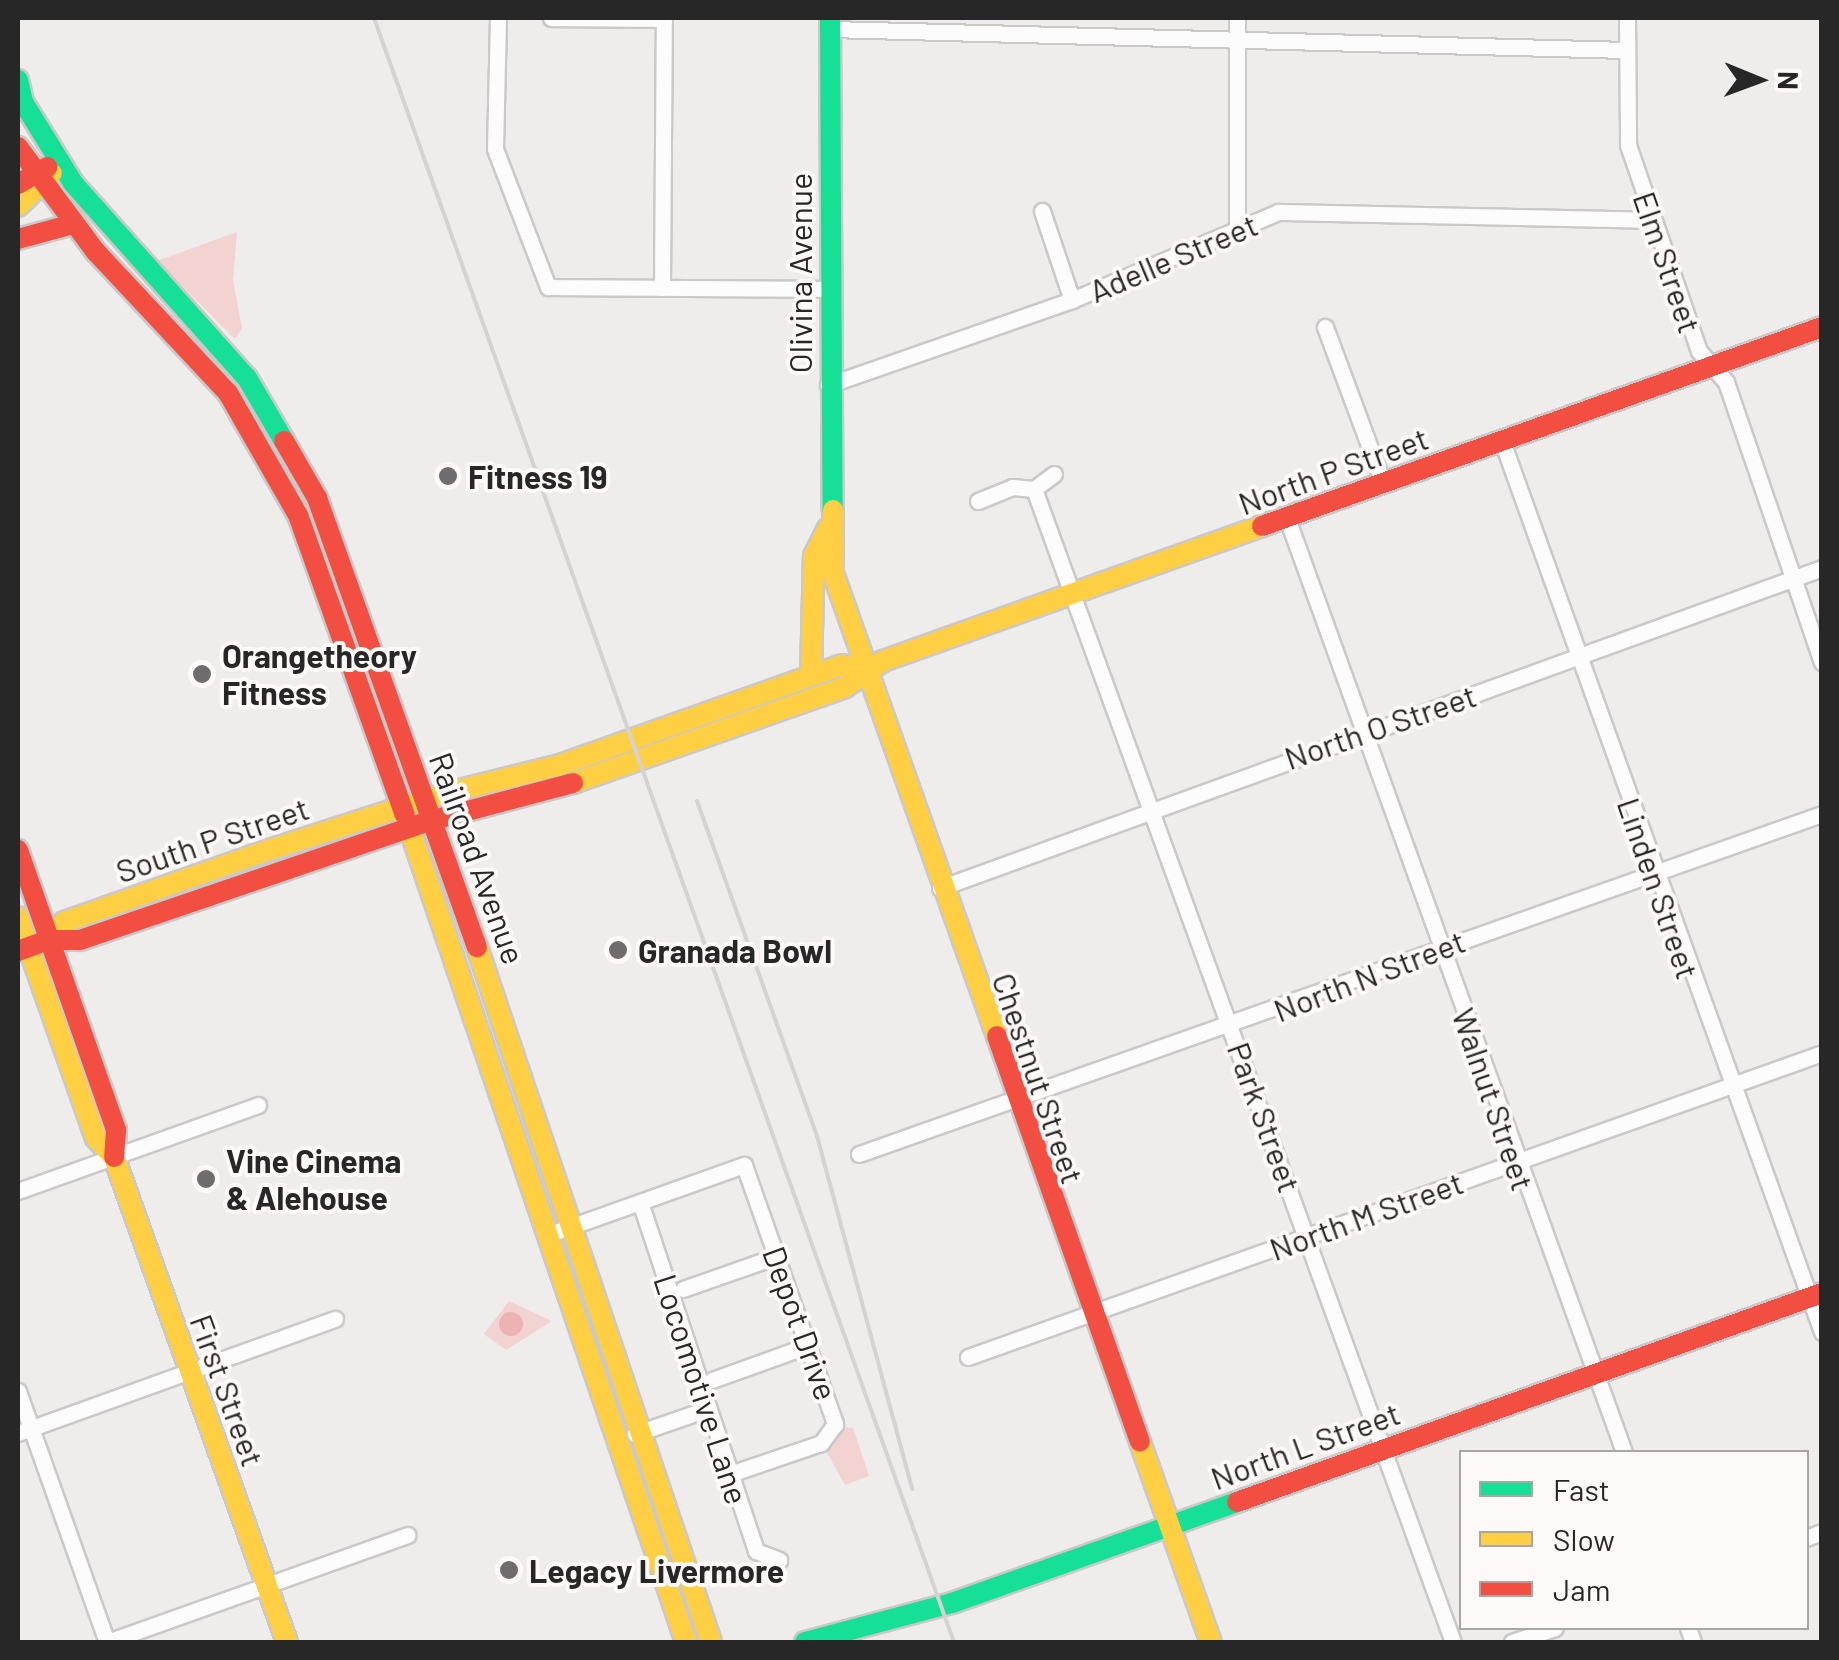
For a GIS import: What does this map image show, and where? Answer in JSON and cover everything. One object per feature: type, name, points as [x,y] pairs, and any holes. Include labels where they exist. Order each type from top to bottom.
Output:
[{"type":"street","points":[[498,18],[495,149],[548,288],[829,289]]},
{"type":"street","points":[[550,18],[664,18],[662,288]]},
{"type":"street","points":[[1237,18],[1237,230]]},
{"type":"street","name":"Elm Street","points":[[1627,18],[1628,144],[1698,351],[1726,382],[1822,662]]},
{"type":"street","points":[[830,23],[1627,50]]},
{"type":"street","name":"Olivina Avenue","points":[[828,528],[830,23]]},
{"type":"street","name":"Railroad Avenue","points":[[18,80],[59,164],[113,235],[232,358],[287,439],[328,527],[426,799],[712,1642]]},
{"type":"street","name":"Railroad Avenue","points":[[18,147],[31,181],[207,367],[264,446],[298,515],[550,1234],[686,1642]]},
{"type":"street","points":[[18,206],[31,181],[59,164]]},
{"type":"street","points":[[1042,211],[1072,300]]},
{"type":"street","name":"Adelle Street","points":[[828,385],[1072,300],[1278,212],[1652,220]]},
{"type":"street","points":[[18,238],[73,224]]},
{"type":"street","points":[[1324,327],[1383,483]]},
{"type":"street","name":"North P Street","points":[[410,828],[588,779],[844,686],[865,670],[1072,594],[1822,327]]},
{"type":"street","name":"Linden Street","points":[[1502,441],[1652,873],[1730,1086],[1815,1296],[1822,1332]]},
{"type":"street","points":[[978,501],[1012,487],[1034,488],[1054,474]]},
{"type":"street","name":"Park Street","points":[[1034,488],[1453,1642]]},
{"type":"street","name":"Walnut Street","points":[[1287,518],[1514,1160],[1623,1450]]},
{"type":"street","points":[[811,676],[814,556],[828,528]]},
{"type":"street","name":"Chestnut Street","points":[[828,528],[833,573],[865,670],[1090,1313],[1211,1642]]},
{"type":"street","name":"North O Street","points":[[940,888],[1362,731],[1822,568]]},
{"type":"street","name":"North P Street","points":[[402,806],[560,765],[842,666],[865,670]]},
{"type":"street","name":"South P Street","points":[[31,946],[64,922],[402,806]]},
{"type":"street","name":"North N Street","points":[[859,1154],[1232,1027],[1441,948],[1822,814]]},
{"type":"street","name":"South P Street","points":[[31,946],[80,940],[410,828]]},
{"type":"street","name":"First Street","points":[[18,850],[31,946]]},
{"type":"street","name":"First Street","points":[[18,917],[116,1130],[114,1157],[287,1642]]},
{"type":"street","name":"North M Street","points":[[968,1357],[1822,1053]]},
{"type":"street","points":[[18,1191],[258,1105]]},
{"type":"street","name":"Depot Drive","points":[[640,1202],[744,1166],[834,1416],[833,1432],[730,1474]]},
{"type":"street","points":[[550,1234],[640,1202]]},
{"type":"street","name":"Locomotive Lane","points":[[640,1202],[756,1551],[779,1560]]},
{"type":"street","points":[[683,1289],[777,1256]]},
{"type":"street","name":"North L Street","points":[[805,1642],[941,1606],[1815,1296]]},
{"type":"street","points":[[24,1430],[335,1320]]},
{"type":"street","points":[[712,1380],[809,1345]]},
{"type":"street","points":[[18,1391],[24,1430],[107,1642],[407,1535]]},
{"type":"street","points":[[618,1440],[707,1409]]},
{"type":"street","points":[[1512,1642],[1549,1630]]},
{"type":"shaded area","points":[[237,232],[233,280],[242,328],[235,339],[157,261]]},
{"type":"shaded area","points":[[509,1301],[552,1321],[506,1350],[484,1334]]},
{"type":"shaded area","points":[[511,1312],[520,1315],[520,1333],[511,1336],[502,1333],[499,1324],[502,1315]]},
{"type":"shaded area","points":[[843,1427],[853,1428],[869,1476],[845,1485],[825,1449]]},
{"type":"railway","points":[[374,18],[954,1642]]},
{"type":"railway","points":[[697,801],[817,1136],[912,1489]]},
{"type":"traffic: fast","points":[[830,18],[833,510]]},
{"type":"traffic: fast","points":[[18,80],[23,102],[73,183],[247,378],[284,441]]},
{"type":"traffic: fast","points":[[805,1642],[952,1603],[1237,1502]]},
{"type":"traffic: slow","points":[[18,206],[52,173]]},
{"type":"traffic: slow","points":[[833,510],[833,573],[997,1036]]},
{"type":"traffic: slow","points":[[573,783],[845,687],[883,661],[1262,526]]},
{"type":"traffic: slow","points":[[811,675],[814,556],[828,528]]},
{"type":"traffic: slow","points":[[49,940],[64,922],[263,852],[439,795],[560,765],[842,665],[865,670]]},
{"type":"traffic: slow","points":[[405,815],[686,1642]]},
{"type":"traffic: slow","points":[[18,917],[96,1138],[114,1157],[287,1642]]},
{"type":"traffic: slow","points":[[477,947],[711,1642]]},
{"type":"traffic: slow","points":[[1140,1442],[1211,1642]]},
{"type":"traffic: jam","points":[[18,147],[96,252],[228,393],[298,515],[405,815]]},
{"type":"traffic: jam","points":[[18,184],[48,167]]},
{"type":"traffic: jam","points":[[18,239],[73,224]]},
{"type":"traffic: jam","points":[[1262,526],[1822,327]]},
{"type":"traffic: jam","points":[[284,441],[317,498],[477,947]]},
{"type":"traffic: jam","points":[[18,951],[49,940],[80,940],[433,820],[573,783]]},
{"type":"traffic: jam","points":[[18,850],[116,1130],[114,1157]]},
{"type":"traffic: jam","points":[[997,1036],[1140,1442]]},
{"type":"traffic: jam","points":[[1237,1502],[1822,1293]]},
{"type":"place","name":"Fitness 19","points":[[448,476]]},
{"type":"place","name":"Orangetheory Fitness","points":[[202,674]]},
{"type":"place","name":"Granada Bowl","points":[[618,950]]},
{"type":"place","name":"Vine Cinema & Alehouse","points":[[206,1179]]},
{"type":"place","name":"Legacy Livermore","points":[[509,1570]]}]
